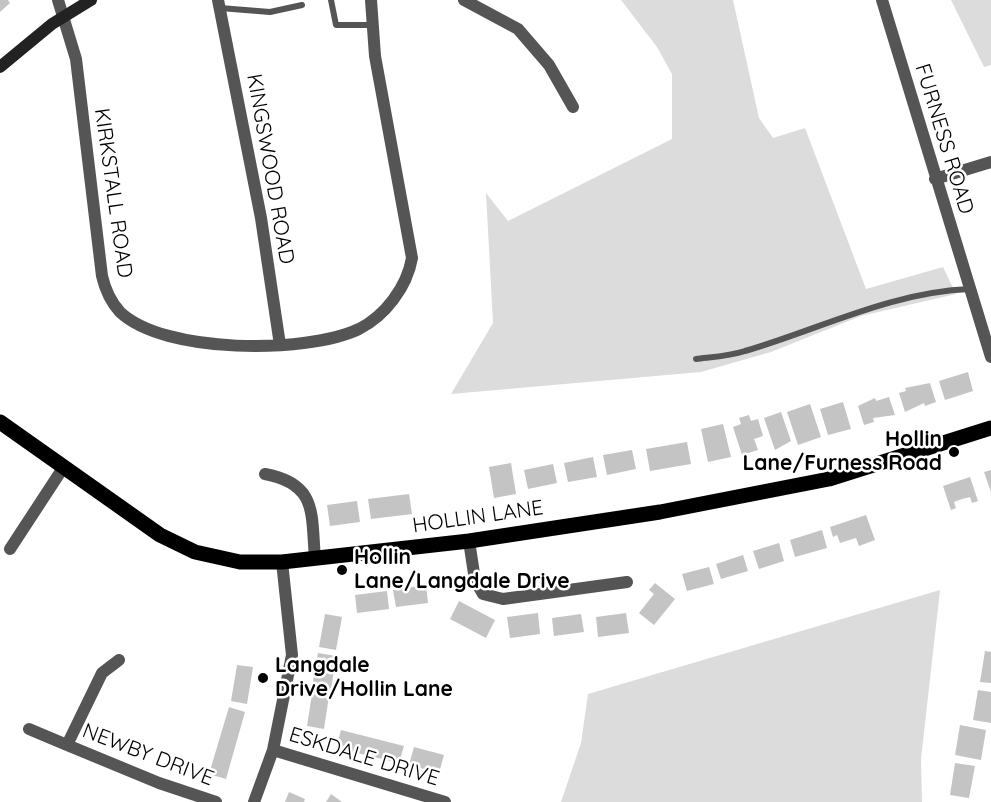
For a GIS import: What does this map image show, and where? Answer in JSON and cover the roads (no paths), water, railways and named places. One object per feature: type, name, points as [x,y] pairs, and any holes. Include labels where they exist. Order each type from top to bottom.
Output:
[{"type":"main road","name":"HOLLIN LANE","points":[[0,422],[160,535],[195,552],[240,562],[282,562],[469,541],[660,512],[829,479],[991,428]]},
{"type":"street","name":"KIRKSTALL ROAD","points":[[58,0],[76,59],[102,276],[112,302],[122,313],[139,325],[183,339],[231,346],[280,345],[322,339],[360,328],[391,302],[410,271],[412,258],[375,56],[371,0]]},
{"type":"street","points":[[0,67],[30,40],[91,0]]},
{"type":"street","points":[[464,0],[518,29],[549,65],[573,108]]},
{"type":"street","name":"FURNESS ROAD","points":[[882,0],[991,357]]},
{"type":"street","name":"KINGSWOOD ROAD","points":[[219,4],[261,218],[280,345]]},
{"type":"street","points":[[936,179],[991,162]]},
{"type":"street","points":[[10,549],[63,468]]},
{"type":"street","points":[[265,474],[288,479],[304,491],[309,501],[315,558]]},
{"type":"street","points":[[469,541],[476,580],[483,594],[502,599],[627,582]]},
{"type":"street","points":[[254,802],[273,750],[292,655],[282,562]]},
{"type":"street","name":"NEWBY DRIVE","points":[[67,745],[102,673],[119,660]]},
{"type":"street","name":"NEWBY DRIVE","points":[[29,729],[159,783],[216,802]]},
{"type":"street","name":"ESKDALE DRIVE","points":[[273,750],[445,802]]},
{"type":"lane","points":[[331,0],[336,25],[372,25]]},
{"type":"lane","points":[[219,4],[270,12],[302,5]]},
{"type":"lane","points":[[696,359],[742,352],[802,333],[866,308],[943,290],[970,289]]},
{"type":"place","name":"Hollin Lane/Furness Road","points":[[954,452]]},
{"type":"place","name":"Hollin Lane/Langdale Drive","points":[[342,570]]},
{"type":"place","name":"Langdale Drive/Hollin Lane","points":[[263,678]]}]
